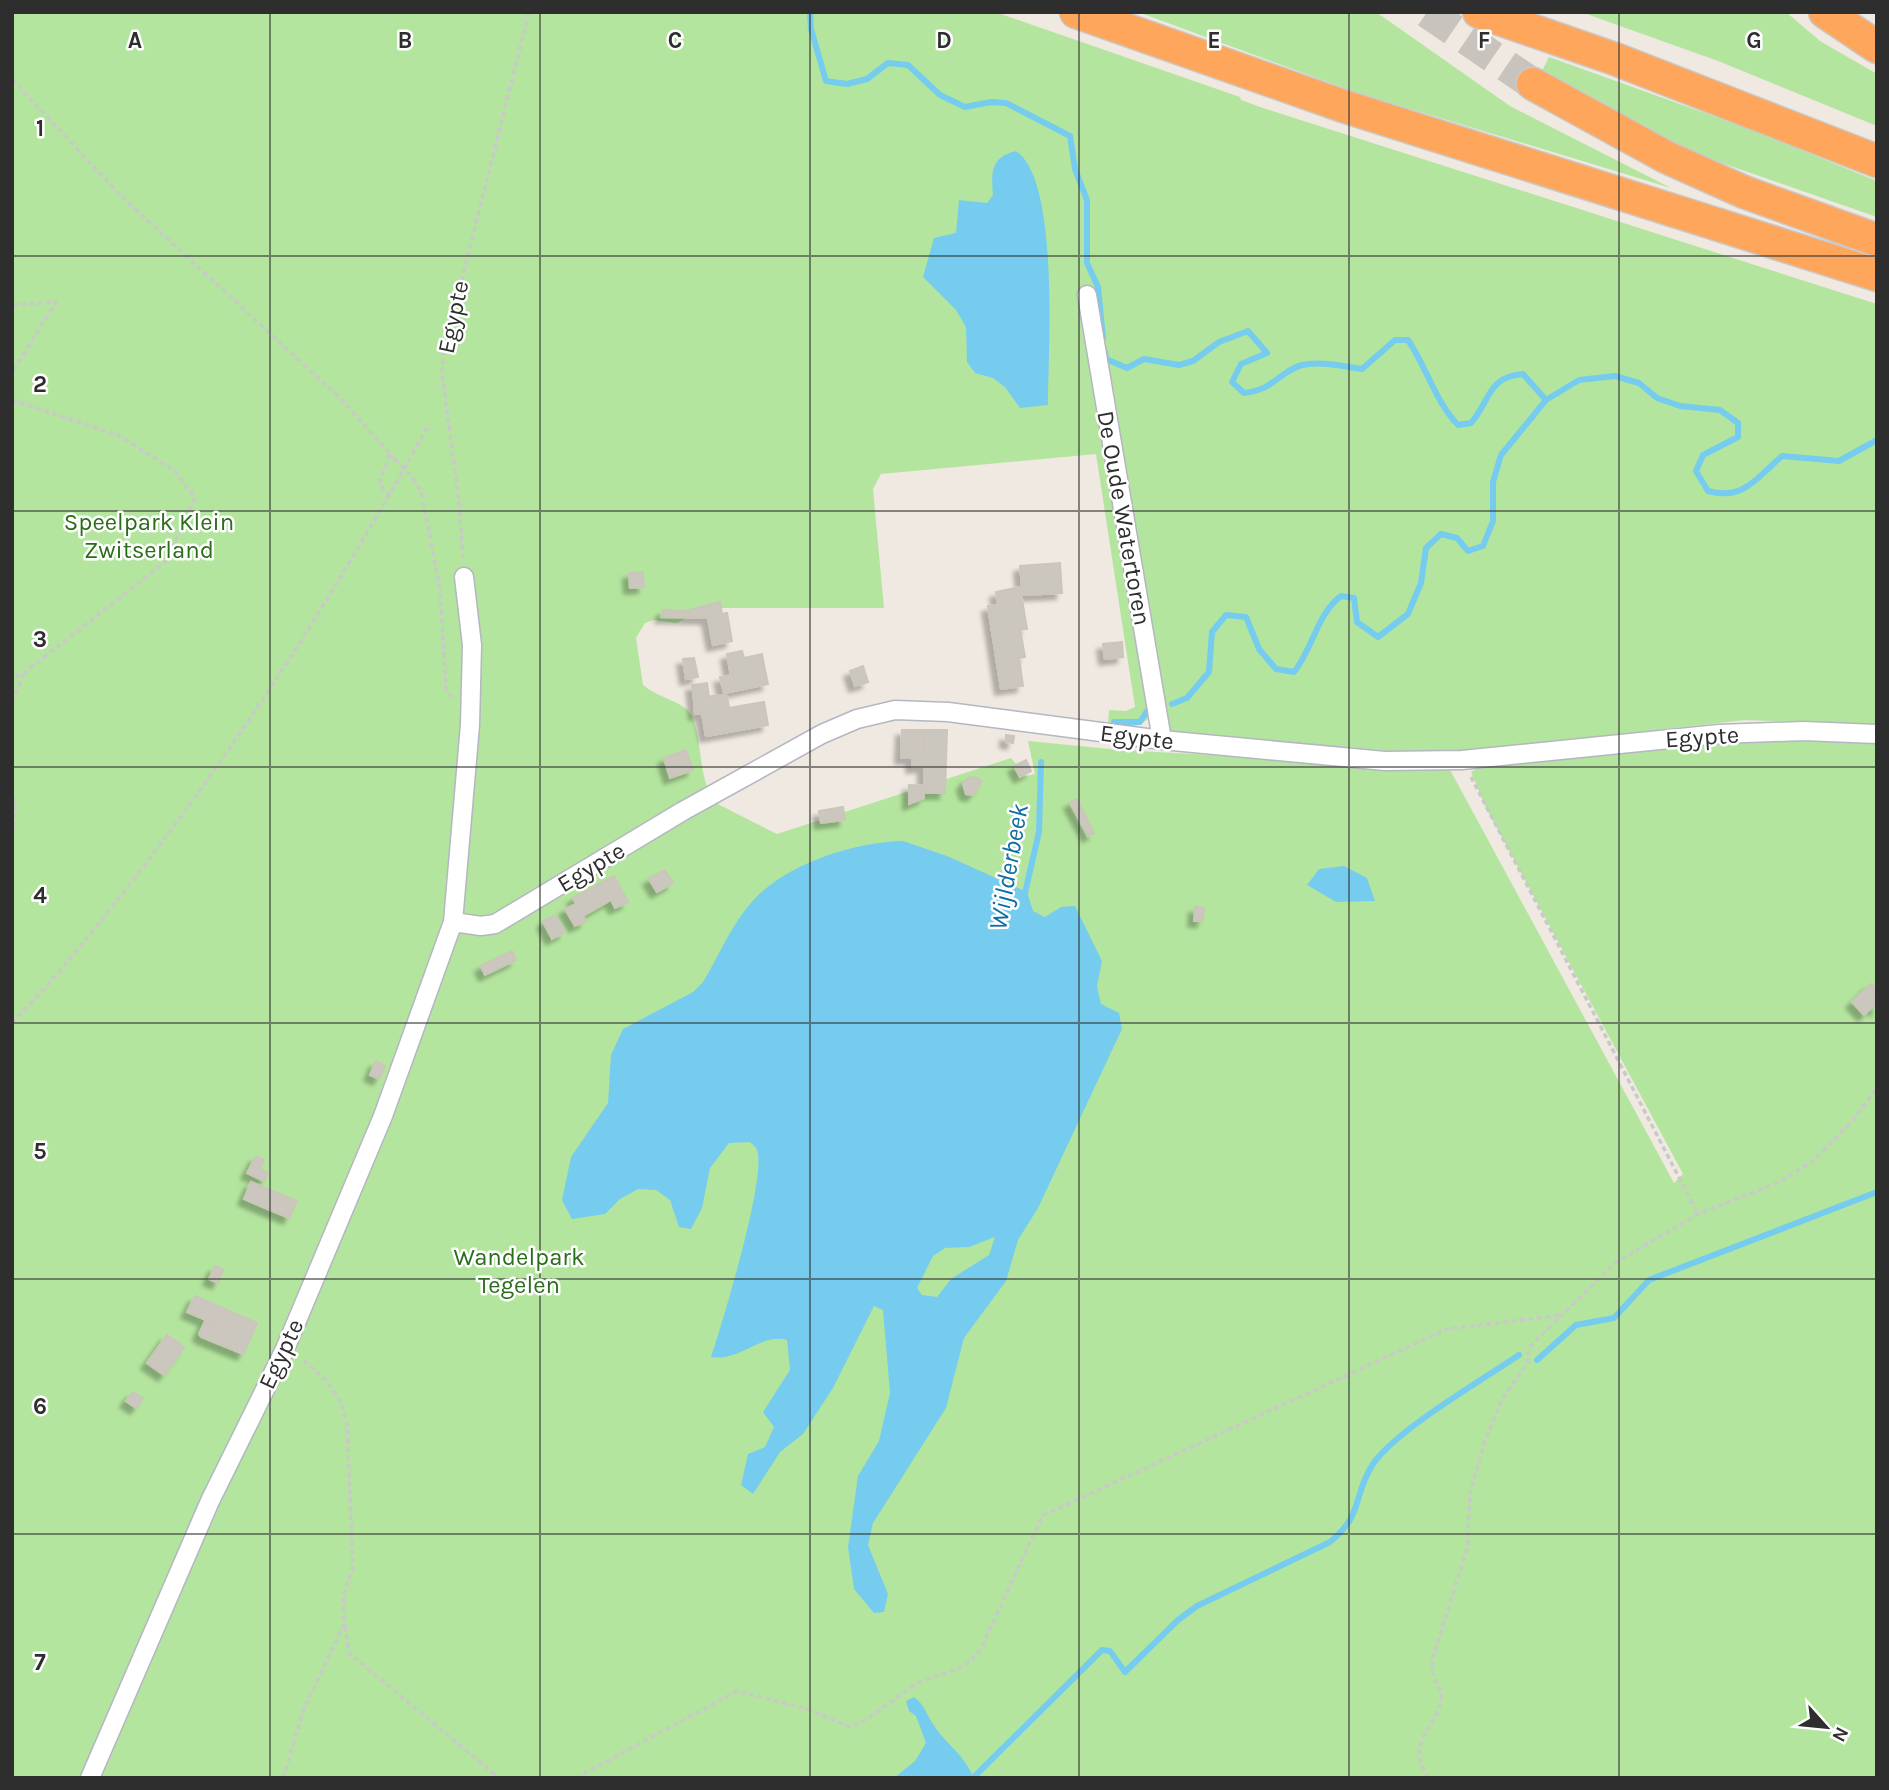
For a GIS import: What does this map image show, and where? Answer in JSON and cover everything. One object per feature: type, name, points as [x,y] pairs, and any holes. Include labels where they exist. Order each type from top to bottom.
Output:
[{"type":"highway","points":[[1076,12],[1356,110],[1877,275]]},
{"type":"highway","points":[[1479,12],[1615,59],[1877,161]]},
{"type":"highway","points":[[1825,12],[1877,47]]},
{"type":"highway","points":[[1533,84],[1677,162],[1744,192],[1877,240]]},
{"type":"street","name":"De Oude Watertoren","points":[[1087,295],[1162,740]]},
{"type":"street","name":"Egypte","points":[[90,1778],[210,1501],[285,1349],[383,1116],[453,922],[470,725],[472,645],[464,577]]},
{"type":"street","name":"Egypte","points":[[453,922],[481,926],[495,924],[682,811],[822,734],[857,719],[895,710],[948,712],[1162,740],[1384,761],[1462,760],[1719,734],[1802,731],[1877,734]]},
{"type":"path","name":"Egypte","points":[[464,577],[459,502],[442,374],[443,355],[529,12]]},
{"type":"path","points":[[12,79],[120,195],[341,399],[413,478],[421,491],[440,589],[446,689],[470,725]]},
{"type":"path","points":[[12,305],[56,302],[12,373]]},
{"type":"path","points":[[12,400],[118,435],[175,471],[195,498],[166,561],[24,673],[12,678]]},
{"type":"path","points":[[12,1023],[49,985],[144,866],[271,691],[390,496],[429,424]]},
{"type":"path","points":[[390,454],[379,484],[390,496]]},
{"type":"path","points":[[12,702],[24,673]]},
{"type":"path","points":[[1462,760],[1698,1214]]},
{"type":"path","points":[[12,798],[16,801],[12,835]]},
{"type":"path","points":[[1428,1778],[1418,1762],[1420,1742],[1441,1700],[1441,1687],[1433,1674],[1433,1657],[1467,1549],[1470,1493],[1486,1438],[1502,1399],[1528,1363],[1529,1347],[1615,1262],[1698,1214],[1777,1183],[1812,1162],[1852,1121],[1877,1088]]},
{"type":"path","points":[[576,1778],[737,1690],[805,1708],[850,1727],[871,1718],[892,1699],[919,1683],[970,1664],[981,1649],[1042,1516],[1447,1329],[1561,1315]]},
{"type":"path","points":[[285,1349],[305,1361],[327,1381],[340,1401],[347,1425],[353,1568],[344,1596],[344,1624],[349,1653],[499,1778]]},
{"type":"path","points":[[283,1778],[305,1706],[344,1624]]},
{"type":"green space","name":"Wandelpark Tegelen","points":[[12,12],[995,12],[1240,97],[1241,100],[1263,108],[1877,304],[1877,725],[1745,720],[1489,749],[1413,753],[1153,730],[1149,718],[1135,726],[1108,725],[1109,710],[1126,711],[1135,707],[1096,454],[881,474],[873,489],[884,608],[709,608],[676,623],[654,620],[645,623],[636,638],[643,685],[685,708],[694,722],[707,786],[696,793],[777,834],[1011,758],[1026,776],[1035,774],[1028,741],[1120,750],[1449,768],[1674,1183],[1683,1174],[1485,806],[1471,772],[1478,768],[1624,749],[1780,740],[1877,744],[1877,1778],[12,1778]]},
{"type":"green space","points":[[1138,12],[1376,12],[1510,106],[1671,188],[1355,92]]},
{"type":"green space","points":[[1581,12],[1786,12],[1820,41],[1877,74],[1877,126],[1718,61]]},
{"type":"green space","points":[[1549,57],[1755,131],[1877,181],[1877,217],[1685,150],[1540,75]]},
{"type":"water","points":[[1016,151],[1030,168],[1040,196],[1045,230],[1049,309],[1048,405],[1020,408],[1005,387],[993,378],[975,373],[967,362],[966,327],[956,310],[923,277],[934,238],[956,233],[959,200],[987,203],[993,195],[992,179],[997,161]]},
{"type":"water","points":[[903,841],[947,856],[1027,892],[1033,911],[1045,917],[1061,907],[1075,906],[1102,961],[1097,986],[1101,1004],[1119,1013],[1122,1029],[1038,1208],[1018,1240],[1006,1281],[964,1338],[946,1408],[873,1523],[868,1545],[888,1594],[884,1612],[874,1613],[854,1589],[848,1547],[858,1476],[879,1441],[890,1393],[883,1310],[874,1306],[833,1388],[803,1434],[780,1452],[753,1494],[741,1485],[748,1454],[765,1447],[774,1427],[763,1412],[790,1370],[787,1340],[769,1340],[732,1355],[711,1357],[750,1219],[756,1189],[756,1149],[750,1142],[729,1143],[710,1168],[702,1208],[691,1229],[679,1227],[670,1200],[656,1190],[638,1189],[620,1199],[605,1214],[572,1219],[562,1200],[571,1157],[608,1103],[611,1055],[623,1029],[693,992],[703,982],[744,912],[765,889],[782,877],[821,858],[884,842]],"holes":[[[995,1237],[989,1255],[951,1279],[937,1297],[922,1295],[917,1288],[933,1256],[945,1248],[969,1247]]]},
{"type":"water","points":[[1344,866],[1367,878],[1375,901],[1336,902],[1307,885],[1319,869]]},
{"type":"water","points":[[914,1697],[974,1778],[894,1778],[915,1761],[926,1743],[916,1716],[909,1711],[906,1701]]},
{"type":"building","points":[[1060,563],[1062,593],[1023,595],[1020,566]]},
{"type":"building","points":[[643,572],[644,587],[630,588],[629,573]]},
{"type":"building","points":[[1020,587],[1027,629],[1020,629],[1025,657],[1019,658],[1023,686],[1001,689],[988,606],[998,605],[996,592]]},
{"type":"building","points":[[720,602],[722,614],[727,613],[732,641],[713,645],[708,618],[661,617],[663,610],[686,611]]},
{"type":"building","points":[[1122,642],[1123,657],[1105,659],[1103,644]]},
{"type":"building","points":[[742,651],[744,658],[762,654],[765,670],[731,676],[727,654]]},
{"type":"building","points":[[694,658],[698,677],[686,679],[683,659]]},
{"type":"building","points":[[863,666],[868,682],[855,686],[850,671]]},
{"type":"building","points":[[765,670],[768,684],[724,693],[720,677]]},
{"type":"building","points":[[707,683],[709,698],[694,700],[692,685]]},
{"type":"building","points":[[717,695],[727,696],[729,708],[764,702],[768,725],[706,736],[702,713],[695,714],[694,700]]},
{"type":"building","points":[[902,730],[925,730],[924,766],[912,767],[912,758],[901,758]]},
{"type":"building","points":[[924,730],[947,730],[945,793],[924,793]]},
{"type":"building","points":[[1006,735],[1014,736],[1013,743],[1006,742]]},
{"type":"building","points":[[686,750],[693,770],[670,778],[664,758]]},
{"type":"building","points":[[1026,760],[1031,771],[1020,777],[1014,766]]},
{"type":"building","points":[[976,777],[982,782],[973,795],[966,794],[963,784],[968,778]]},
{"type":"building","points":[[909,785],[924,786],[924,798],[909,804]]},
{"type":"building","points":[[1077,799],[1094,833],[1088,836],[1070,803]]},
{"type":"building","points":[[843,807],[845,820],[821,823],[819,811]]},
{"type":"building","points":[[665,870],[673,883],[657,892],[649,879]]},
{"type":"building","points":[[614,876],[628,902],[615,908],[611,900],[583,916],[586,921],[575,926],[565,909],[576,904],[573,898]]},
{"type":"building","points":[[1195,907],[1204,908],[1203,921],[1194,921]]},
{"type":"building","points":[[555,915],[565,932],[552,939],[543,922]]},
{"type":"building","points":[[512,951],[516,960],[485,975],[481,966]]},
{"type":"building","points":[[1871,984],[1877,991],[1877,1010],[1873,1006],[1864,1015],[1852,1002]]},
{"type":"building","points":[[376,1061],[385,1066],[379,1079],[370,1075]]},
{"type":"building","points":[[256,1156],[264,1160],[260,1169],[268,1173],[264,1181],[247,1173]]},
{"type":"building","points":[[251,1182],[297,1201],[289,1218],[244,1199]]},
{"type":"building","points":[[215,1266],[223,1270],[218,1283],[209,1279]]},
{"type":"building","points":[[195,1296],[257,1323],[250,1339],[187,1312]]},
{"type":"building","points":[[206,1319],[250,1339],[243,1354],[201,1337],[199,1334]]},
{"type":"building","points":[[167,1335],[184,1347],[164,1375],[147,1363]]},
{"type":"building","points":[[133,1392],[143,1398],[136,1408],[126,1401]]},
{"type":"waterway","points":[[810,12],[811,29],[826,81],[847,84],[867,79],[888,63],[908,65],[940,95],[965,107],[991,102],[1006,103],[1070,136],[1075,169],[1087,200],[1087,263],[1098,287],[1103,338]]},
{"type":"waterway","points":[[1105,352],[1106,359],[1127,368],[1144,359],[1179,365],[1193,361],[1219,342],[1248,331],[1267,353],[1241,364],[1232,382],[1244,393],[1263,388],[1302,365],[1325,364],[1362,369],[1395,340],[1408,340],[1443,406],[1458,425],[1471,423],[1496,385],[1511,376],[1523,374],[1546,400]]},
{"type":"waterway","name":"Wijlderbeek","points":[[1172,704],[1187,698],[1209,672],[1212,632],[1226,615],[1246,617],[1259,649],[1276,669],[1294,672],[1326,612],[1341,596],[1354,598],[1357,622],[1378,637],[1408,614],[1421,583],[1426,548],[1441,534],[1457,538],[1468,551],[1483,546],[1493,521],[1493,482],[1501,455],[1546,400],[1579,380],[1615,376],[1639,383],[1657,398],[1680,406],[1720,410],[1738,423],[1738,437],[1703,455],[1696,471],[1708,491],[1731,493],[1749,486],[1782,456],[1839,461],[1877,440]]},
{"type":"waterway","name":"Wijlderbeek","points":[[1114,722],[1140,722],[1149,708]]},
{"type":"waterway","name":"Wijlderbeek","points":[[1024,897],[1039,832],[1041,762]]},
{"type":"waterway","points":[[1537,1360],[1576,1325],[1614,1318],[1649,1280],[1877,1192]]},
{"type":"waterway","points":[[973,1778],[1102,1650],[1110,1651],[1125,1672],[1178,1620],[1197,1606],[1330,1542],[1349,1522],[1367,1475],[1384,1451],[1420,1421],[1519,1355]]},
{"type":"tunnel","points":[[1427,12],[1533,84]]},
{"type":"park label","name":"Speelpark Klein Zwitserland","points":[[149,536]]}]
